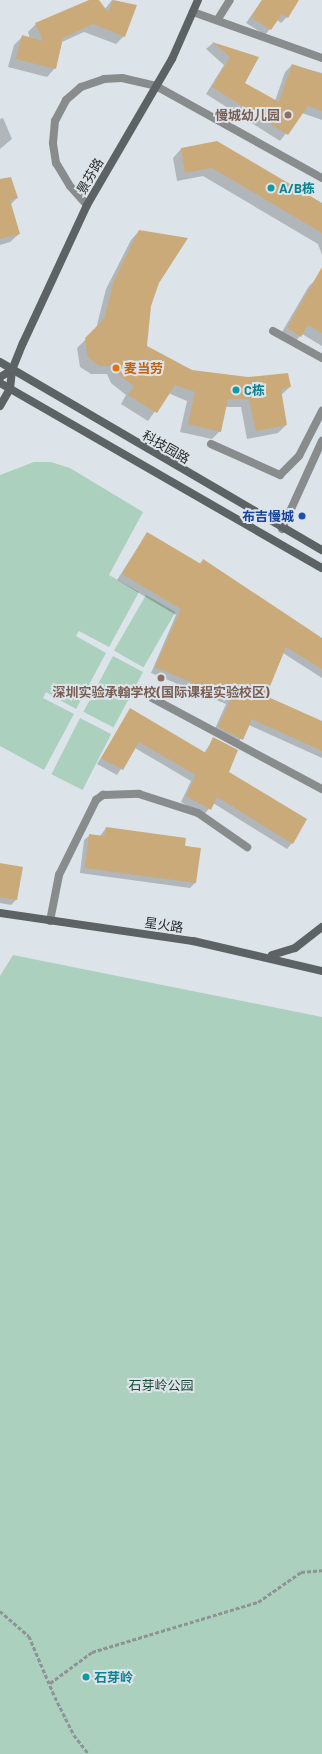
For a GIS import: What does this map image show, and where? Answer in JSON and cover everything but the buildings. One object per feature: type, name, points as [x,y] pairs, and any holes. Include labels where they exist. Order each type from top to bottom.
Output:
[{"type":"street","name":"景芬路","points":[[0,406],[10,389],[12,370],[87,205],[156,86],[198,0]]},
{"type":"street","points":[[218,19],[230,0]]},
{"type":"street","points":[[193,12],[218,19],[322,58]]},
{"type":"street","points":[[87,205],[70,186],[56,163],[53,143],[55,121],[66,100],[81,87],[104,79],[122,78],[156,86],[322,178]]},
{"type":"street","points":[[273,331],[322,358]]},
{"type":"street","name":"科技园路","points":[[0,362],[282,529],[322,550]]},
{"type":"street","points":[[0,377],[12,370]]},
{"type":"street","points":[[0,383],[322,568]]},
{"type":"street","points":[[210,444],[280,475],[299,456],[322,411]]},
{"type":"street","points":[[282,529],[322,441]]},
{"type":"street","points":[[152,698],[322,789]]},
{"type":"street","points":[[50,920],[59,875],[96,800],[104,795],[139,794],[198,813],[247,847]]},
{"type":"street","name":"星火路","points":[[0,913],[266,956],[322,971]]},
{"type":"street","points":[[266,956],[295,948],[322,927]]},
{"type":"path","points":[[50,1683],[92,1652],[258,1602],[301,1572],[322,1570]]},
{"type":"path","points":[[0,1611],[29,1636],[74,1735],[89,1754]]},
{"type":"green space","points":[[34,462],[51,462],[70,468],[143,512],[109,575],[139,592],[109,647],[79,631],[76,636],[106,653],[76,709],[46,692],[43,698],[74,714],[44,770],[0,746],[0,475]]},
{"type":"green space","points":[[146,595],[175,612],[143,667],[114,650]]},
{"type":"green space","points":[[113,656],[143,672],[113,728],[83,712]]},
{"type":"green space","points":[[80,718],[111,734],[83,790],[51,774]]},
{"type":"green space","name":"石芽岭公园","points":[[13,955],[322,1017],[322,1754],[0,1754],[0,976]]},
{"type":"place","name":"慢城幼儿园","points":[[288,115]]},
{"type":"place","name":"A/B栋","points":[[271,188]]},
{"type":"place","name":"麦当劳","points":[[116,368]]},
{"type":"place","name":"C栋","points":[[236,390]]},
{"type":"place","name":"布吉慢城","points":[[302,516]]},
{"type":"place","name":"深圳实验承翰学校(国际课程实验校区)","points":[[161,678]]},
{"type":"place","name":"石芽岭","points":[[86,1677]]}]
